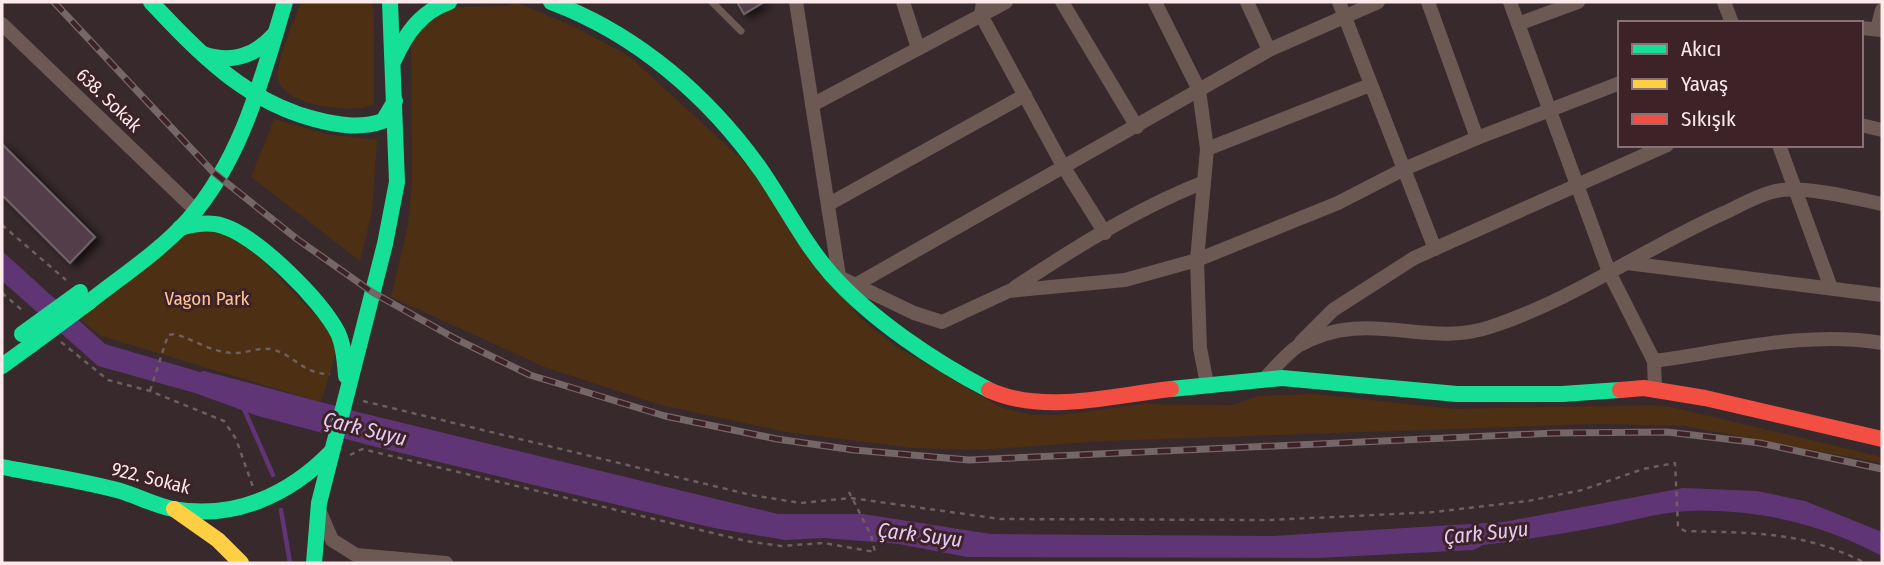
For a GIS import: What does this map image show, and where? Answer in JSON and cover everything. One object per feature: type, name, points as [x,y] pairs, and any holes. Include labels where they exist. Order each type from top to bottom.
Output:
[{"type":"main road","points":[[151,2],[195,49],[256,99],[297,116],[359,127],[383,121],[391,113],[395,101]]},
{"type":"main road","points":[[2,366],[27,340],[180,228],[219,177],[256,99],[285,2]]},
{"type":"main road","points":[[393,64],[416,22],[438,5],[449,2]]},
{"type":"main road","points":[[551,2],[574,9],[606,26],[670,71],[721,122],[759,169],[833,274],[857,302],[899,334],[974,381],[1011,398],[1049,402],[1282,378],[1457,394],[1655,389],[1882,439]]},
{"type":"main road","points":[[314,563],[319,509],[339,455],[395,192],[395,101],[389,6]]},
{"type":"main road","points":[[195,49],[211,57],[234,60],[255,52],[276,33]]},
{"type":"main road","points":[[84,297],[189,204],[213,172],[256,99]]},
{"type":"main road","points":[[180,228],[210,224],[230,228],[313,298],[338,334],[350,394]]},
{"type":"main road","points":[[2,353],[27,340]]},
{"type":"main road","name":"922. Sokak","points":[[2,467],[120,491],[173,509],[236,509],[269,499],[339,455]]},
{"type":"main road","points":[[173,509],[218,540],[241,563]]},
{"type":"street","points":[[796,2],[829,204],[833,274],[914,313],[942,322],[1009,290],[1172,195],[1202,183]]},
{"type":"street","points":[[903,2],[918,48]]},
{"type":"street","points":[[813,106],[918,48],[982,8],[1006,2]]},
{"type":"street","points":[[1062,2],[1137,127]]},
{"type":"street","points":[[1155,2],[1199,90],[1207,149],[1197,260],[1200,348],[1208,384]]},
{"type":"street","points":[[1247,2],[1269,50]]},
{"type":"street","points":[[1339,2],[1435,249]]},
{"type":"street","points":[[857,284],[1269,50],[1378,2]]},
{"type":"street","points":[[1428,2],[1476,138]]},
{"type":"street","points":[[1510,2],[1609,272],[1654,361],[1655,389]]},
{"type":"street","points":[[1518,24],[1578,2]]},
{"type":"street","points":[[1724,2],[1731,21]]},
{"type":"street","points":[[982,8],[1063,166],[1105,233]]},
{"type":"street","points":[[1880,29],[1882,10]]},
{"type":"street","name":"638. Sokak","points":[[2,24],[189,204]]},
{"type":"street","points":[[1009,290],[1125,280],[1197,260],[1338,203],[1404,169],[1476,138],[1618,84]]},
{"type":"street","points":[[1207,149],[1370,85]]},
{"type":"street","points":[[829,204],[1025,95]]},
{"type":"street","points":[[1863,125],[1882,130]]},
{"type":"street","points":[[1264,379],[1333,310],[1404,264],[1662,147]]},
{"type":"street","points":[[1780,147],[1831,288]]},
{"type":"street","points":[[1297,346],[1338,331],[1371,326],[1458,334],[1490,328],[1584,287],[1695,226],[1774,191],[1826,193],[1882,204]]},
{"type":"street","points":[[1627,263],[1882,295]]},
{"type":"street","points":[[1654,361],[1819,339],[1847,337],[1882,343]]},
{"type":"street","points":[[319,509],[332,540],[356,555],[446,563]]},
{"type":"lane","points":[[712,2],[741,31]]},
{"type":"path","points":[[2,226],[84,297]]},
{"type":"path","points":[[2,293],[23,311]]},
{"type":"path","points":[[150,391],[168,335],[190,339],[210,349],[229,353],[247,354],[267,348],[281,352],[306,370],[330,374]]},
{"type":"path","points":[[55,337],[108,380],[150,391],[224,421],[236,439],[254,488]]},
{"type":"path","points":[[350,394],[751,495],[801,503],[851,498],[1000,519],[1271,520],[1434,512],[1528,501],[1582,490],[1643,469],[1675,463],[1678,527],[1685,531],[1773,533],[1809,542],[1865,563]]},
{"type":"path","points":[[339,455],[362,449],[572,501],[769,544],[824,543],[875,552],[872,535],[852,503],[849,492]]},
{"type":"green space","points":[[301,2],[372,2],[374,104],[352,109],[321,106],[292,96],[283,88],[278,79],[279,63]]},
{"type":"green space","points":[[516,2],[577,28],[629,56],[750,167],[860,318],[894,345],[1000,407],[1031,415],[1059,415],[1143,404],[1234,405],[1258,396],[1313,394],[1455,409],[1654,405],[1882,457],[1882,463],[1684,426],[1596,424],[1104,441],[980,450],[913,448],[786,432],[661,405],[547,368],[391,297],[408,226],[412,182],[411,44],[425,24],[455,7],[507,6]]},
{"type":"green space","points":[[274,119],[326,134],[377,140],[372,212],[360,261],[251,177]]},
{"type":"green space","name":"Vagon Park","points":[[199,217],[236,233],[340,340],[321,402],[101,336],[80,319]]},
{"type":"water","name":"Çark Suyu","points":[[2,251],[105,344],[200,372],[362,413],[778,514],[863,514],[991,534],[1272,536],[1504,522],[1683,488],[1757,491],[1805,501],[1882,532],[1882,556],[1836,535],[1788,520],[1739,512],[1713,511],[1668,513],[1562,534],[1483,545],[1473,550],[1318,558],[967,557],[899,544],[824,538],[785,540],[714,528],[376,447],[258,416],[195,393],[98,366],[2,281]]},
{"type":"building","points":[[737,2],[764,2],[744,14]]},
{"type":"building","points":[[2,144],[95,237],[70,263],[2,195]]},
{"type":"waterway","points":[[244,409],[273,475]]},
{"type":"waterway","points":[[281,510],[290,563]]},
{"type":"railway","points":[[54,2],[213,172],[297,239],[372,292],[456,339],[530,375],[665,416],[777,439],[854,450],[969,460],[1555,433],[1667,432],[1760,443],[1882,469]]},
{"type":"traffic: fast","points":[[151,2],[205,57],[225,73],[245,88],[289,111],[331,123],[366,125],[383,121],[395,101]]},
{"type":"traffic: fast","points":[[89,302],[165,243],[207,196],[223,171],[248,117],[285,2]]},
{"type":"traffic: fast","points":[[314,563],[319,503],[385,244],[397,182],[390,2]]},
{"type":"traffic: fast","points":[[394,60],[404,41],[422,18],[449,2]]},
{"type":"traffic: fast","points":[[551,2],[583,15],[642,50],[695,94],[742,145],[812,250],[847,291],[905,339],[947,367],[989,390]]},
{"type":"traffic: fast","points":[[203,54],[224,58],[242,56],[259,48],[275,34]]},
{"type":"traffic: fast","points":[[180,228],[202,224],[223,226],[253,243],[287,271],[318,304],[338,333],[342,343],[346,376]]},
{"type":"traffic: fast","points":[[22,334],[80,292]]},
{"type":"traffic: fast","points":[[31,345],[89,302]]},
{"type":"traffic: fast","points":[[2,366],[31,345]]},
{"type":"traffic: fast","points":[[1171,389],[1282,378],[1457,394],[1562,394],[1620,390]]},
{"type":"traffic: fast","points":[[2,467],[103,486],[173,509],[218,511],[259,501],[279,492],[297,481],[331,452]]},
{"type":"traffic: slow","points":[[174,509],[218,540],[241,563]]},
{"type":"traffic: jam","points":[[1620,390],[1644,388],[1705,398],[1882,439]]},
{"type":"traffic: jam","points":[[989,390],[1010,397],[1055,402],[1103,399],[1171,389]]}]
